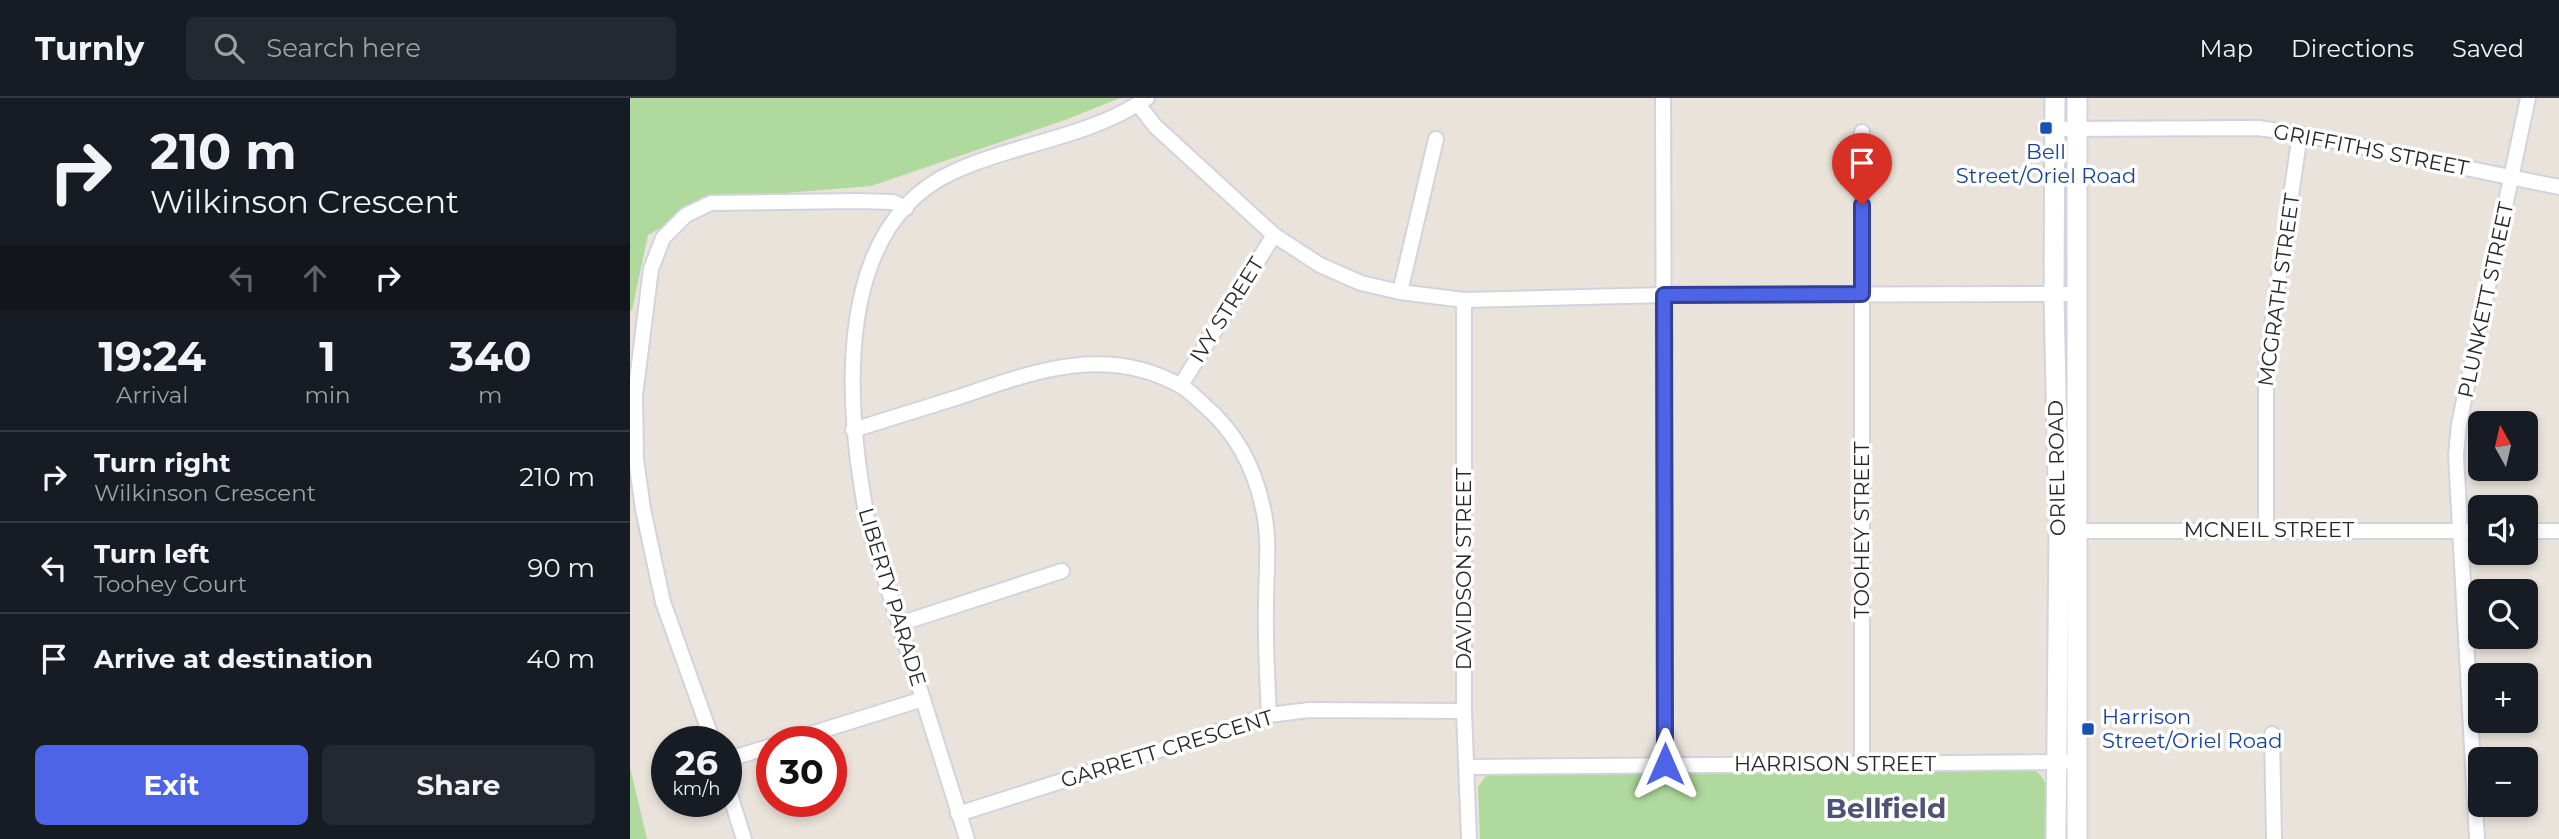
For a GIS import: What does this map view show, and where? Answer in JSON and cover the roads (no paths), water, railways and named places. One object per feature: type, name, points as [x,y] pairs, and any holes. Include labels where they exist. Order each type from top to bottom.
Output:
[{"type":"main road","name":"ORIEL ROAD","points":[[2054,98],[2054,295],[2078,762],[2077,839]]},
{"type":"main road","name":"ORIEL ROAD","points":[[2056,839],[2056,762],[2078,294],[2077,98]]},
{"type":"street","points":[[1663,98],[1665,764]]},
{"type":"street","name":"PLUNKETT STREET","points":[[2477,839],[2456,455],[2459,424],[2528,98]]},
{"type":"street","points":[[1142,101],[1155,126],[1273,235],[1330,270],[1361,283],[1400,292],[1464,300],[1664,295],[2078,294]]},
{"type":"street","name":"LIBERTY PARADE","points":[[967,839],[869,528],[853,430],[852,373],[862,295],[869,268],[890,226],[926,187],[952,172],[1083,128],[1142,101]]},
{"type":"street","name":"GRIFFITHS STREET","points":[[2055,130],[2258,128],[2300,134],[2559,187]]},
{"type":"street","name":"TOOHEY STREET","points":[[1862,132],[1862,765]]},
{"type":"street","name":"MCGRATH STREET","points":[[2266,530],[2266,366],[2300,134]]},
{"type":"street","points":[[1400,292],[1436,139]]},
{"type":"street","points":[[707,726],[663,602],[638,472],[635,397],[650,269],[663,238],[686,215],[711,203],[857,201],[893,202],[906,208]]},
{"type":"street","name":"IVY STREET","points":[[1181,385],[1273,235]]},
{"type":"street","name":"DAVIDSON STREET","points":[[1464,300],[1464,711],[1469,839]]},
{"type":"street","points":[[853,430],[1055,367],[1091,364],[1115,366],[1139,370],[1181,385],[1221,420],[1242,449],[1256,480],[1267,537],[1265,625],[1269,715]]},
{"type":"street","name":"MCNEIL STREET","points":[[2068,531],[2468,531]]},
{"type":"street","points":[[2538,531],[2559,531]]},
{"type":"street","points":[[899,624],[1062,571]]},
{"type":"street","points":[[836,726],[923,699]]},
{"type":"street","name":"GARRETT CRESCENT","points":[[958,814],[1269,715],[1309,710],[1464,711]]},
{"type":"street","points":[[2272,734],[2274,839]]},
{"type":"street","name":"HARRISON STREET","points":[[1467,767],[2078,762]]},
{"type":"street","points":[[737,817],[744,839]]},
{"type":"place","name":"Bell Street/Oriel Road","points":[[2046,128]]},
{"type":"place","name":"Harrison Street/Oriel Road","points":[[2088,729]]},
{"type":"district","name":"Bellfield","points":[[1886,808]]}]
